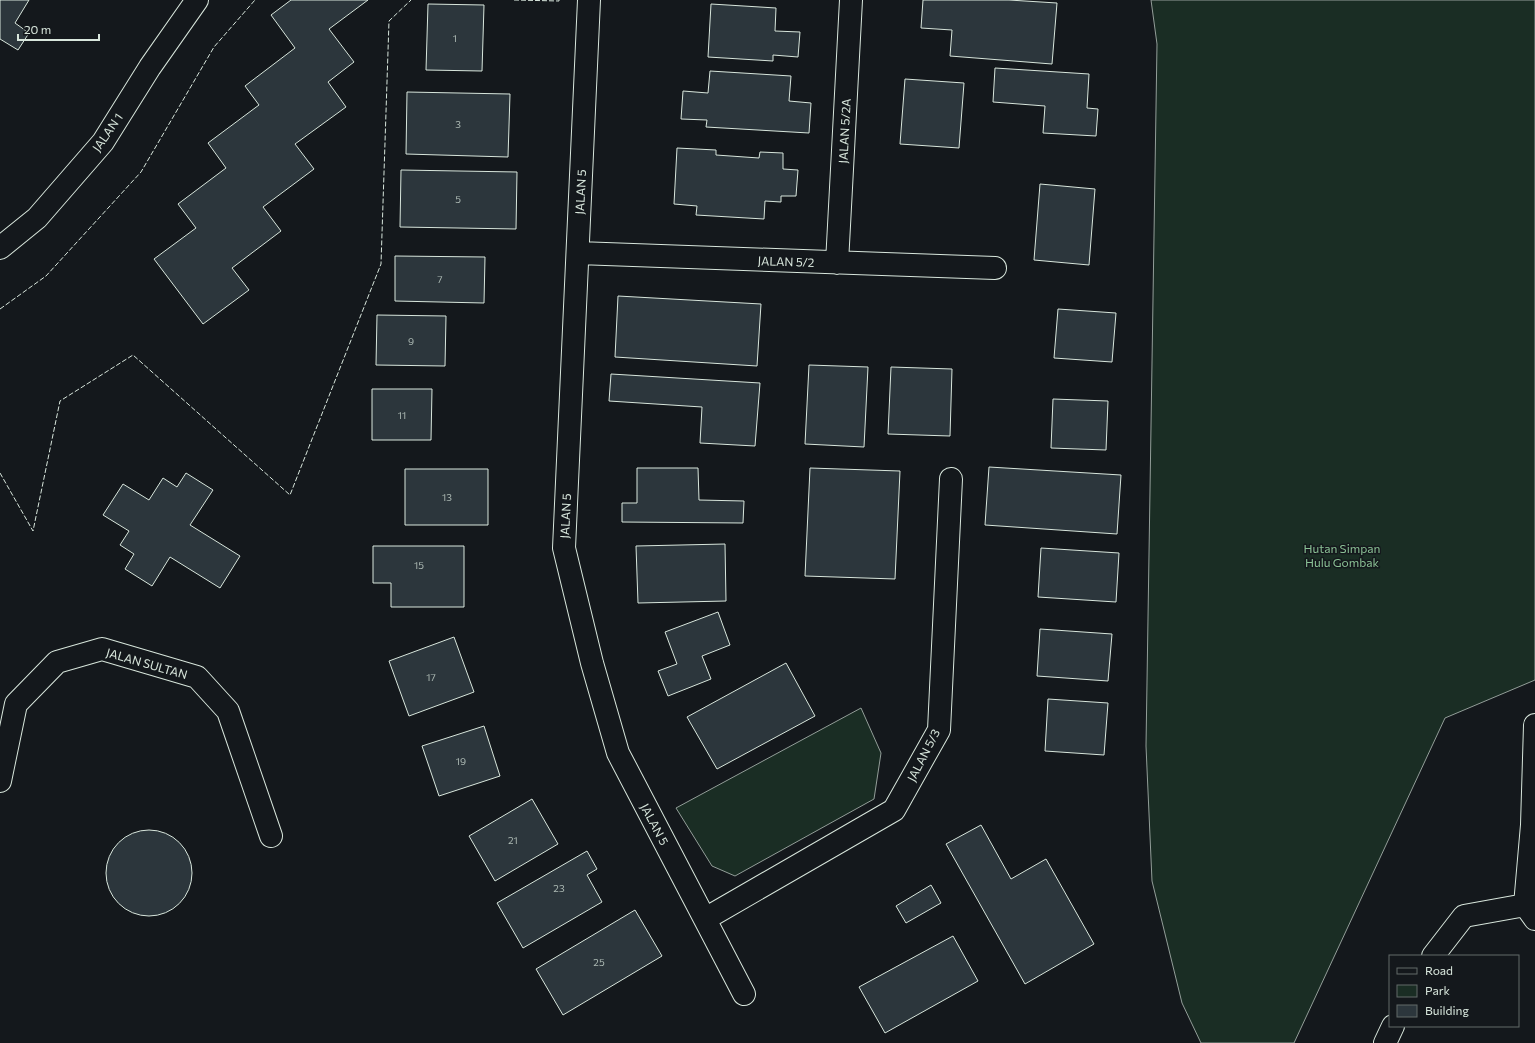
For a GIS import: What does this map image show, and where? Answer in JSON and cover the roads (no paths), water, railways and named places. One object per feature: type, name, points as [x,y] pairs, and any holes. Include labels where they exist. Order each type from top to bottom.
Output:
[{"type":"street","name":"JALAN 1","points":[[0,248],[37,218],[103,142],[150,67],[197,0]]},
{"type":"street","name":"JALAN 5","points":[[589,0],[564,548],[592,663],[618,753],[744,994]]},
{"type":"street","name":"JALAN 5/2A","points":[[837,263],[851,0]]},
{"type":"street","name":"JALAN 5/2","points":[[578,253],[995,268]]},
{"type":"street","name":"JALAN 5/3","points":[[705,919],[894,810],[939,730],[951,479]]},
{"type":"street","name":"JALAN SULTAN","points":[[0,781],[16,704],[57,662],[102,649],[197,677],[228,711],[271,836]]},
{"type":"street","points":[[1434,955],[1464,916],[1530,912],[1535,725]]},
{"type":"street","points":[[1385,1043],[1393,1027]]},
{"type":"park label","name":"Hutan Simpan Hulu Gombak","points":[[1342,555]]}]
